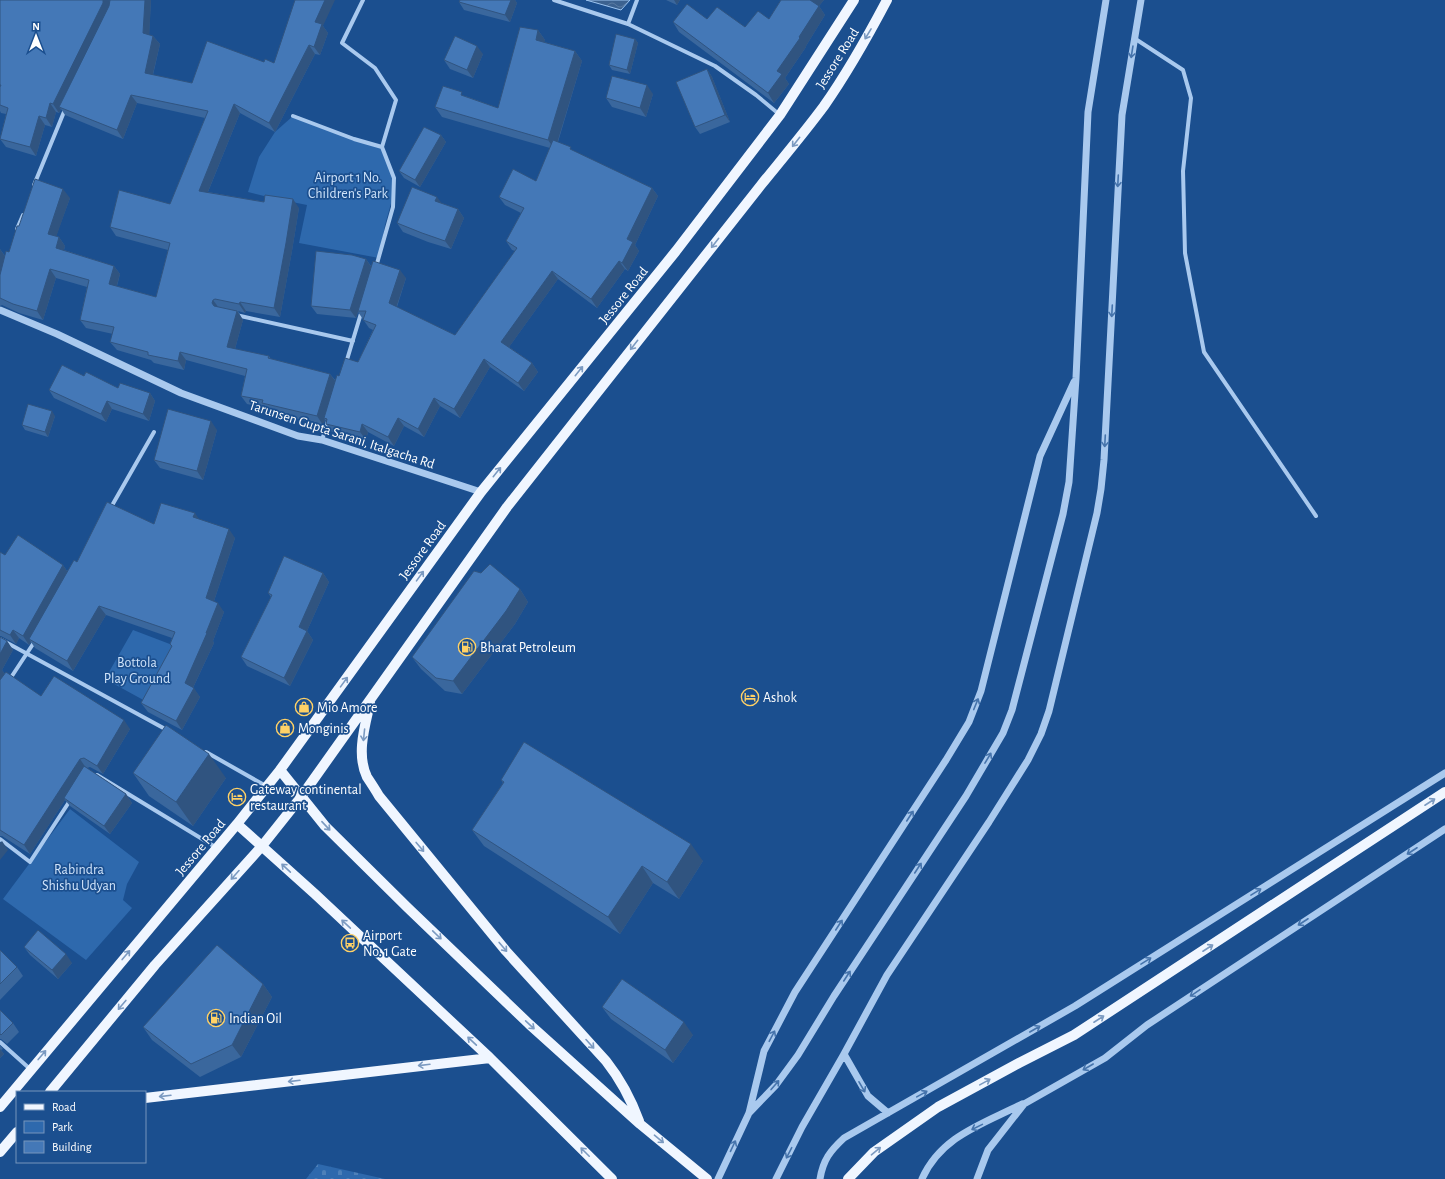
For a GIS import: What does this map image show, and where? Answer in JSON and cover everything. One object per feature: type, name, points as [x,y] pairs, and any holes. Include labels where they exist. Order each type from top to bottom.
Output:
[{"type":"main road","name":"Jessore Road","points":[[0,1107],[30,1069],[237,824],[280,770],[481,492],[676,251],[780,115],[854,0]]},
{"type":"main road","name":"Jessore Road","points":[[262,846],[301,797],[506,507],[751,197],[795,144],[824,105],[858,51],[887,0]]},
{"type":"main road","points":[[371,697],[364,729],[362,750],[363,763],[367,776],[379,796],[506,951],[620,1079],[631,1100],[640,1124]]},
{"type":"main road","points":[[280,770],[325,826],[443,942],[529,1024],[640,1124],[707,1179]]},
{"type":"main road","points":[[848,1179],[874,1152],[938,1107],[1074,1035],[1445,792]]},
{"type":"main road","points":[[237,824],[315,894],[490,1058],[612,1179]]},
{"type":"main road","points":[[51,1091],[155,965],[262,846]]},
{"type":"main road","points":[[146,1098],[490,1058]]},
{"type":"main road","points":[[0,1152],[16,1133]]},
{"type":"street","points":[[363,0],[342,42],[375,68],[396,100],[382,147],[394,178],[393,207],[374,273]]},
{"type":"street","points":[[554,0],[628,24],[715,66],[756,95],[780,115]]},
{"type":"street","points":[[628,24],[637,0]]},
{"type":"street","points":[[748,1113],[776,1085],[798,1055],[834,996],[966,796],[1003,733],[1012,710],[1064,514],[1069,482],[1076,378],[1088,112],[1106,0]]},
{"type":"street","points":[[776,1179],[802,1127],[887,975],[990,822],[1028,760],[1041,734],[1097,513],[1101,489],[1104,460],[1122,115],[1141,0]]},
{"type":"street","points":[[1134,38],[1183,70],[1191,98],[1183,171],[1185,253],[1204,352],[1316,516]]},
{"type":"street","points":[[32,190],[60,118],[67,104]]},
{"type":"street","points":[[293,116],[326,129],[382,147]]},
{"type":"street","points":[[16,233],[24,211]]},
{"type":"street","points":[[343,371],[365,303]]},
{"type":"street","name":"Tarunsen Gupta Sarani, Italgacha Rd","points":[[0,310],[64,338],[181,393],[298,436],[322,440],[481,492]]},
{"type":"street","points":[[228,313],[353,341]]},
{"type":"street","points":[[718,1179],[748,1113],[764,1051],[795,992],[946,760],[969,722],[982,691],[1040,456],[1076,378]]},
{"type":"street","points":[[322,440],[329,417]]},
{"type":"street","points":[[107,515],[154,432]]},
{"type":"street","points":[[0,639],[173,733]]},
{"type":"street","points":[[5,686],[36,640]]},
{"type":"street","points":[[199,749],[266,787]]},
{"type":"street","points":[[820,1179],[822,1167],[831,1150],[844,1138],[1075,1006],[1445,773]]},
{"type":"street","points":[[96,774],[217,848]]},
{"type":"street","points":[[0,840],[30,862],[72,796]]},
{"type":"street","points":[[922,1179],[944,1147],[958,1136],[1024,1104],[1105,1058],[1154,1020],[1445,830]]},
{"type":"street","points":[[0,1042],[30,1069]]},
{"type":"street","points":[[844,1054],[868,1096],[888,1113]]},
{"type":"street","points":[[977,1179],[988,1150],[1024,1104]]},
{"type":"green space","name":"Airport 1 No. Children's Park","points":[[293,116],[382,147],[394,178],[393,196],[385,225],[379,258],[299,243],[307,205],[248,192],[259,157],[275,132]]},
{"type":"green space","name":"Bottola Play Ground","points":[[133,630],[175,646],[147,702],[105,679]]},
{"type":"green space","name":"Rabindra Shishu Udyan","points":[[70,809],[139,862],[127,884],[123,900],[132,908],[86,960],[3,899]]},
{"type":"green space","points":[[318,1164],[385,1179],[306,1179]]},
{"type":"water","points":[[586,0],[630,0],[621,10]]},
{"type":"building","points":[[0,0],[103,0],[103,3],[53,104],[50,103],[46,118],[39,116],[30,147],[0,139],[8,108],[0,105]]},
{"type":"building","points":[[110,0],[145,0],[143,33],[153,36],[145,73],[192,83],[207,41],[264,62],[265,59],[274,63],[295,0],[325,0],[315,22],[322,24],[314,47],[309,45],[269,123],[234,104],[199,191],[264,202],[265,195],[293,199],[274,308],[240,302],[239,304],[215,299],[212,303],[214,306],[237,311],[227,347],[269,356],[268,358],[330,374],[317,416],[262,403],[263,400],[241,396],[247,369],[180,352],[178,361],[148,355],[148,352],[110,342],[114,327],[80,320],[89,280],[50,269],[37,311],[13,304],[0,298],[0,275],[6,251],[9,252],[35,179],[63,189],[48,234],[59,237],[56,248],[114,266],[109,284],[156,297],[170,243],[110,227],[119,190],[170,204],[208,111],[131,95],[117,130],[59,107],[109,6]]},
{"type":"building","points":[[460,0],[511,0],[505,15],[459,2]]},
{"type":"building","points":[[781,0],[810,0],[819,6],[799,37],[800,38],[777,71],[782,74],[768,93],[673,22],[687,4],[707,19],[717,7],[745,27],[758,11],[769,19]]},
{"type":"building","points":[[520,27],[538,30],[536,40],[575,51],[548,140],[435,107],[443,86],[462,92],[461,95],[498,108]]},
{"type":"building","points":[[616,34],[635,39],[627,70],[609,65]]},
{"type":"building","points":[[455,36],[477,46],[467,70],[444,60]]},
{"type":"building","points":[[707,69],[725,115],[695,127],[676,82]]},
{"type":"building","points":[[612,76],[647,85],[640,108],[606,98]]},
{"type":"building","points":[[424,127],[441,135],[415,180],[399,171]]},
{"type":"building","points":[[553,140],[571,147],[570,149],[652,188],[627,239],[633,242],[622,263],[619,261],[591,299],[552,271],[501,342],[532,363],[518,383],[484,359],[454,409],[434,398],[418,429],[398,418],[388,437],[362,424],[360,432],[326,424],[327,419],[324,418],[337,375],[339,376],[345,358],[358,362],[376,325],[363,320],[366,311],[358,311],[373,261],[400,270],[389,303],[455,335],[517,248],[506,241],[524,208],[499,197],[513,169],[536,181]]},
{"type":"building","points":[[412,187],[437,197],[435,201],[458,209],[445,241],[397,223]]},
{"type":"building","points":[[316,251],[352,255],[366,259],[350,310],[311,306]]},
{"type":"building","points":[[62,365],[84,376],[86,372],[118,388],[120,383],[150,393],[143,414],[107,401],[101,414],[49,390]]},
{"type":"building","points":[[28,404],[52,411],[45,432],[22,425]]},
{"type":"building","points":[[168,409],[211,421],[197,471],[154,460]]},
{"type":"building","points":[[107,502],[154,524],[161,503],[195,513],[193,517],[229,529],[206,598],[218,603],[207,633],[185,683],[194,688],[176,721],[141,703],[172,646],[170,644],[175,632],[99,606],[67,661],[29,639],[74,560],[77,562]]},
{"type":"building","points":[[18,535],[63,565],[23,636],[13,630],[10,635],[0,630],[0,552],[5,555]]},
{"type":"building","points":[[284,556],[323,573],[299,627],[307,631],[284,678],[241,657],[272,595],[268,593]]},
{"type":"building","name":"Bharat Petroleum","points":[[490,564],[520,589],[506,611],[453,681],[436,678],[412,657],[474,571],[481,573]]},
{"type":"building","points":[[0,637],[7,641],[0,654]]},
{"type":"building","points":[[6,672],[41,696],[54,676],[124,720],[97,766],[84,758],[80,759],[24,845],[0,830],[0,680]]},
{"type":"building","points":[[166,725],[209,754],[176,802],[133,773]]},
{"type":"building","points":[[524,742],[691,844],[667,882],[642,866],[608,917],[472,830],[504,782],[501,780]]},
{"type":"building","points":[[84,766],[126,794],[104,826],[64,798]]},
{"type":"building","points":[[38,930],[66,954],[52,970],[24,947]]},
{"type":"building","name":"Indian Oil","points":[[217,945],[263,984],[232,1045],[191,1064],[143,1027]]},
{"type":"building","points":[[0,950],[17,967],[0,984]]},
{"type":"building","points":[[622,979],[684,1022],[665,1050],[602,1007]]},
{"type":"building","points":[[0,1010],[13,1023],[1,1035],[0,1034]]},
{"type":"place","name":"Bharat Petroleum","points":[[467,647]]},
{"type":"place","name":"Ashok","points":[[750,697]]},
{"type":"place","name":"Mio Amore","points":[[304,707]]},
{"type":"place","name":"Monginis","points":[[285,728]]},
{"type":"place","name":"Gateway continental restaurant","points":[[237,797]]},
{"type":"place","name":"Airport No. 1 Gate","points":[[350,943]]},
{"type":"place","name":"Indian Oil","points":[[216,1018]]}]
